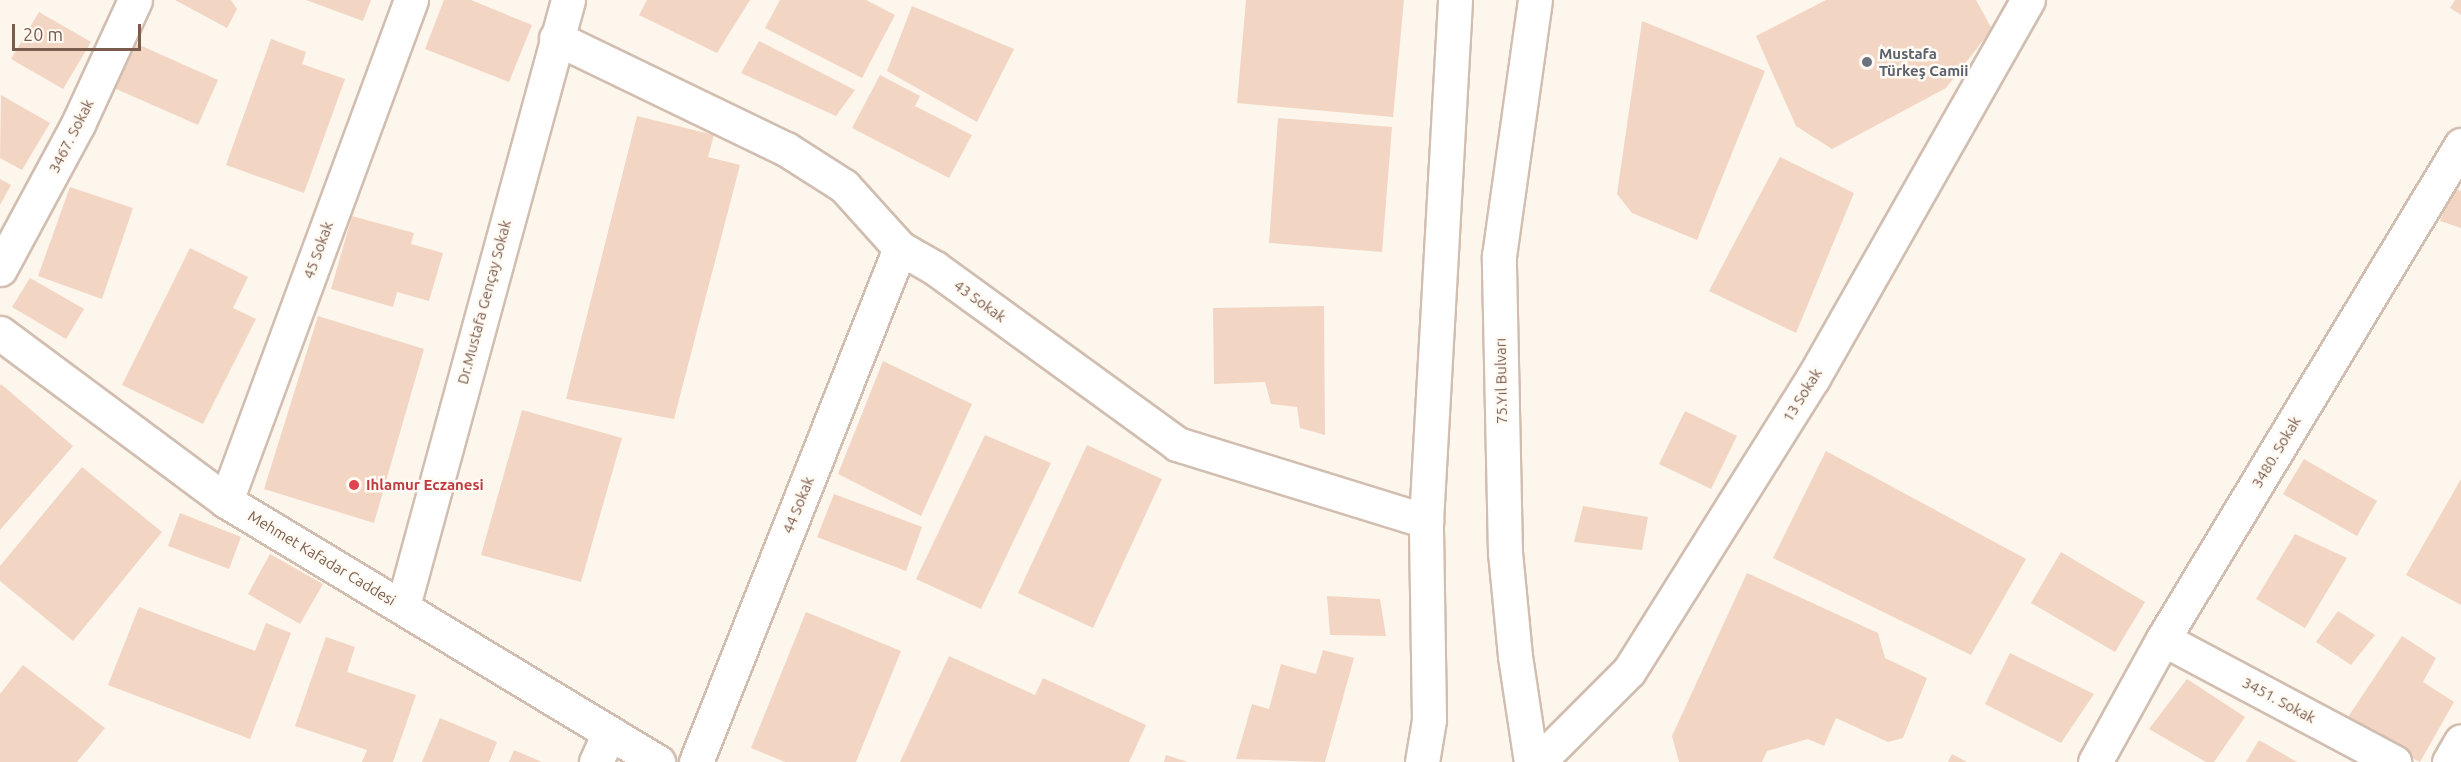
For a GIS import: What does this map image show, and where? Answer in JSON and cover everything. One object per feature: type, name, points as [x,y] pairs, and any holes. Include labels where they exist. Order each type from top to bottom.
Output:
[{"type":"street","name":"3467. Sokak","points":[[0,268],[78,124],[135,0]]},
{"type":"street","name":"45 Sokak","points":[[226,501],[411,0]]},
{"type":"street","name":"Dr.Mustafa Gençay Sokak","points":[[403,606],[568,0]]},
{"type":"street","points":[[1422,762],[1429,720],[1426,520],[1455,0]]},
{"type":"street","name":"75.Yıl Bulvarı","points":[[1531,762],[1515,656],[1505,552],[1499,256],[1534,0]]},
{"type":"street","name":"13 Sokak","points":[[1538,762],[1629,671],[1813,378],[2028,0]]},
{"type":"street","name":"43 Sokak","points":[[556,38],[786,149],[844,186],[900,248],[935,268],[1177,444],[1426,520]]},
{"type":"street","name":"3480. Sokak","points":[[2095,762],[2163,639],[2461,145]]},
{"type":"street","name":"44 Sokak","points":[[696,762],[900,248]]},
{"type":"street","name":"Mehmet Kafadar Caddesi","points":[[0,333],[226,501],[658,762]]},
{"type":"street","name":"3451. Sokak","points":[[2163,639],[2394,762]]},
{"type":"street","points":[[596,762],[609,733]]},
{"type":"street","points":[[2449,762],[2461,741]]},
{"type":"building","points":[[175,0],[231,0],[237,9],[227,28]]},
{"type":"building","points":[[306,0],[371,0],[363,21]]},
{"type":"building","points":[[444,0],[471,0],[532,25],[509,82],[425,49]]},
{"type":"building","points":[[647,0],[750,0],[717,53],[639,15]]},
{"type":"building","points":[[780,0],[866,0],[895,15],[862,78],[765,28]]},
{"type":"building","points":[[1246,0],[1404,0],[1393,117],[1237,103]]},
{"type":"building","name":"Mustafa Türkeş Camii","points":[[1826,0],[1976,0],[1992,29],[1946,88],[1832,149],[1796,126],[1756,36]]},
{"type":"building","points":[[2455,0],[2461,0],[2461,15],[2450,8]]},
{"type":"building","points":[[912,6],[1014,49],[977,122],[887,71]]},
{"type":"building","points":[[39,12],[91,42],[63,89],[11,59]]},
{"type":"building","points":[[1642,21],[1765,71],[1697,240],[1632,213],[1617,194]]},
{"type":"building","points":[[271,39],[306,52],[302,64],[345,79],[304,193],[226,165]]},
{"type":"building","points":[[759,41],[855,90],[836,116],[741,73]]},
{"type":"building","points":[[135,43],[218,80],[198,125],[114,88]]},
{"type":"building","points":[[880,75],[920,96],[915,106],[972,135],[949,178],[852,128]]},
{"type":"building","points":[[1,95],[50,123],[22,170],[0,158]]},
{"type":"building","points":[[637,116],[714,135],[708,157],[740,165],[674,419],[566,399]]},
{"type":"building","points":[[1278,118],[1392,127],[1382,252],[1269,243]]},
{"type":"building","points":[[1780,157],[1854,193],[1796,333],[1709,291]]},
{"type":"building","points":[[0,179],[11,185],[0,205]]},
{"type":"building","points":[[70,187],[133,208],[102,299],[38,276]]},
{"type":"building","points":[[2452,188],[2461,191],[2461,228],[2440,221]]},
{"type":"building","points":[[352,216],[414,233],[411,244],[443,253],[429,301],[397,292],[393,307],[331,289]]},
{"type":"building","points":[[190,248],[248,277],[233,308],[256,319],[203,424],[122,385]]},
{"type":"building","points":[[30,278],[84,309],[66,339],[12,307]]},
{"type":"building","points":[[1324,306],[1325,435],[1300,428],[1297,407],[1271,404],[1265,382],[1214,384],[1213,308]]},
{"type":"building","points":[[318,316],[424,349],[374,523],[264,489]]},
{"type":"building","points":[[883,361],[972,404],[921,516],[838,474]]},
{"type":"building","points":[[1,384],[73,446],[0,530],[0,386]]},
{"type":"building","points":[[522,410],[622,438],[581,582],[481,555]]},
{"type":"building","points":[[1685,411],[1737,436],[1711,489],[1659,464]]},
{"type":"building","points":[[985,435],[1051,463],[981,609],[916,579]]},
{"type":"building","points":[[1087,445],[1162,479],[1093,628],[1018,593]]},
{"type":"building","points":[[1826,451],[2026,559],[1971,655],[1773,558]]},
{"type":"building","points":[[2304,459],[2377,501],[2357,536],[2283,494]]},
{"type":"building","points":[[82,467],[162,532],[73,641],[0,581],[0,566]]},
{"type":"building","points":[[2461,479],[2461,605],[2406,575]]},
{"type":"building","points":[[834,494],[922,527],[906,571],[817,537]]},
{"type":"building","points":[[1583,506],[1648,517],[1642,550],[1574,542]]},
{"type":"building","points":[[180,513],[241,537],[229,569],[168,546]]},
{"type":"building","points":[[2295,534],[2347,558],[2305,628],[2256,599]]},
{"type":"building","points":[[2061,552],[2145,602],[2115,652],[2031,603]]},
{"type":"building","points":[[270,554],[323,584],[300,624],[248,594]]},
{"type":"building","points":[[1747,573],[1878,633],[1885,658],[1927,678],[1903,738],[1888,742],[1836,718],[1824,746],[1808,739],[1767,751],[1762,762],[1679,762],[1672,736]]},
{"type":"building","points":[[1327,596],[1380,599],[1386,636],[1330,635]]},
{"type":"building","points":[[139,607],[255,651],[266,623],[291,633],[250,739],[108,685]]},
{"type":"building","points":[[2338,611],[2375,635],[2351,665],[2316,642]]},
{"type":"building","points":[[806,612],[901,651],[856,762],[785,762],[751,748]]},
{"type":"building","points":[[2402,636],[2436,658],[2423,682],[2454,702],[2420,762],[2344,723]]},
{"type":"building","points":[[326,637],[355,647],[347,672],[416,695],[393,762],[362,762],[367,750],[295,726]]},
{"type":"building","points":[[1323,650],[1354,658],[1325,762],[1236,759],[1252,704],[1269,709],[1281,664],[1316,674]]},
{"type":"building","points":[[2010,653],[2094,694],[2061,743],[1985,704]]},
{"type":"building","points":[[949,656],[1035,695],[1043,678],[1146,725],[1129,762],[900,762]]},
{"type":"building","points":[[23,665],[105,728],[77,762],[0,762],[0,694]]},
{"type":"building","points":[[2187,679],[2245,717],[2214,762],[2206,762],[2149,729]]},
{"type":"building","points":[[440,718],[497,742],[489,762],[422,762]]},
{"type":"building","points":[[2259,740],[2297,762],[2246,762]]},
{"type":"building","points":[[514,750],[542,762],[509,762]]},
{"type":"building","points":[[1952,754],[1967,762],[1948,762]]},
{"type":"building","points":[[1166,755],[1188,762],[1164,762]]},
{"type":"place","name":"Mustafa Türkeş Camii","points":[[1867,62]]},
{"type":"place","name":"Ihlamur Eczanesi","points":[[354,485]]}]
